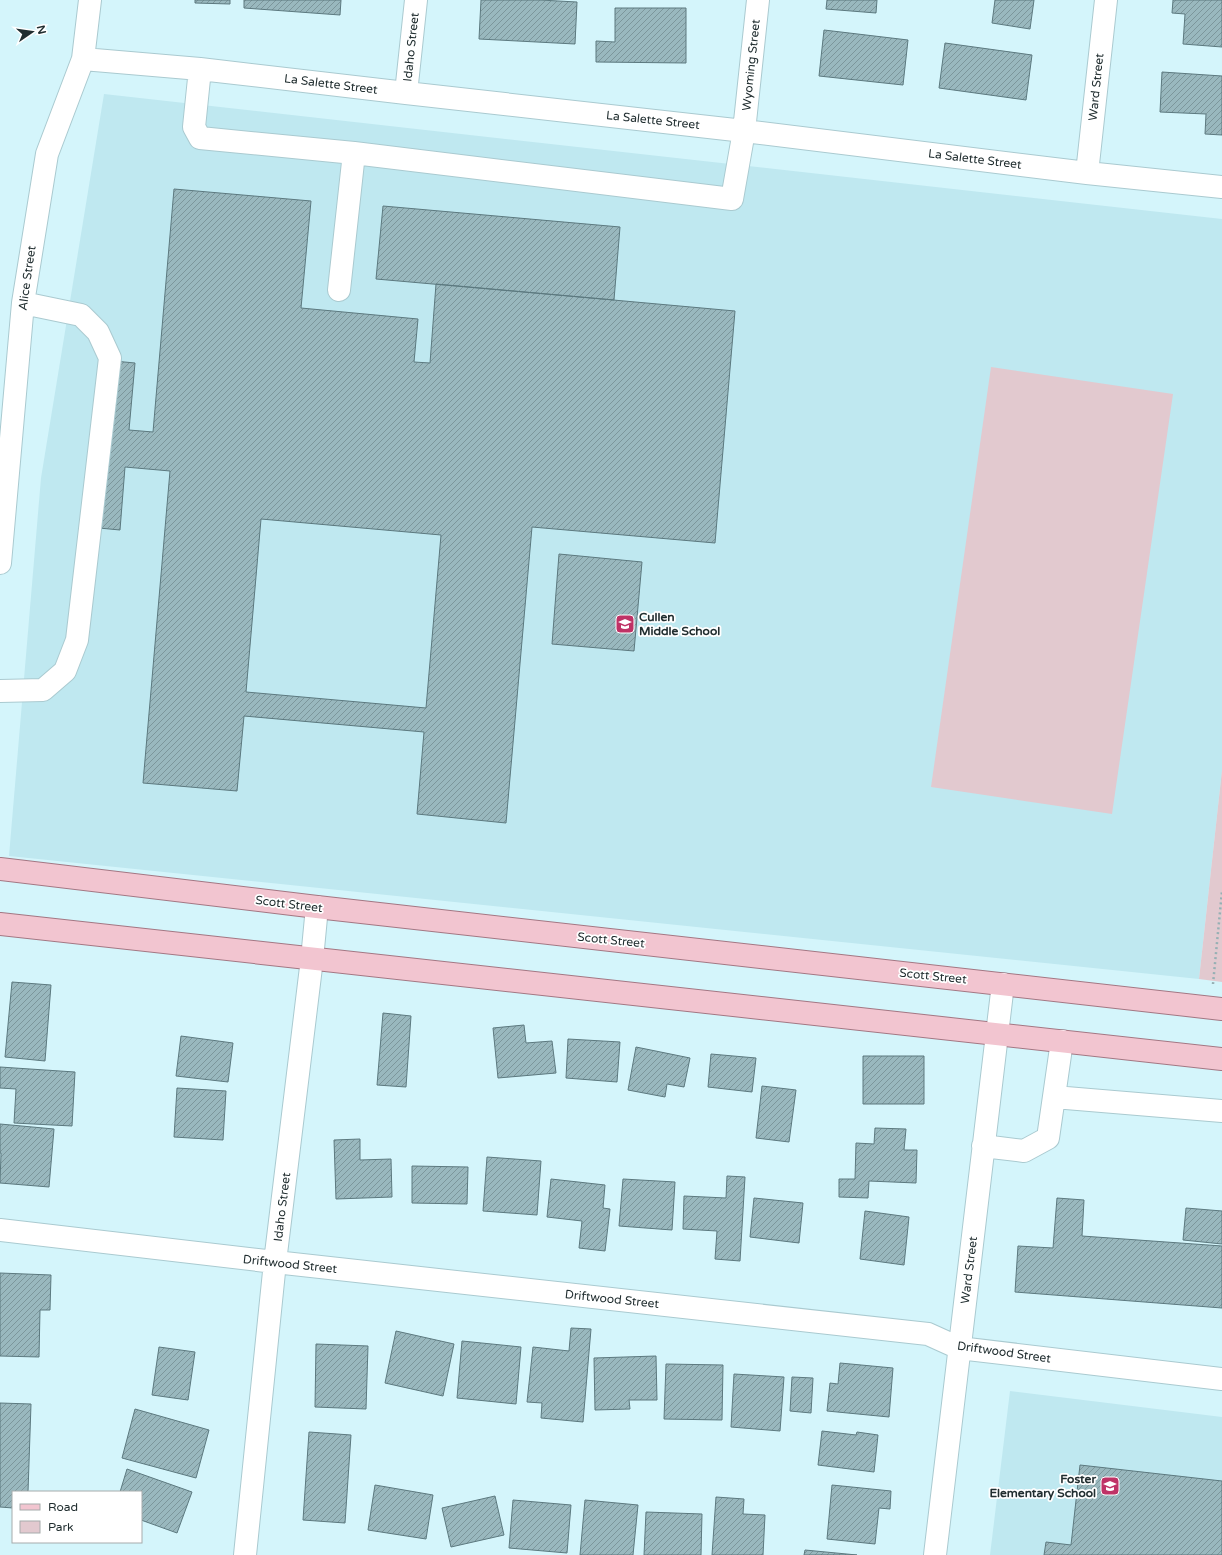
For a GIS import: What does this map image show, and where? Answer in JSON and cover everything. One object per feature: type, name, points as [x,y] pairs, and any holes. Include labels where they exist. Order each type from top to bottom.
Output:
[{"type":"main road","name":"Scott Street","points":[[0,869],[317,907],[1216,1009]]},
{"type":"main road","points":[[0,924],[1222,1059]]},
{"type":"street","name":"Alice Street","points":[[0,563],[23,303],[47,154],[83,59],[90,0]]},
{"type":"street","name":"Idaho Street","points":[[406,93],[416,0]]},
{"type":"street","name":"Wyoming Street","points":[[354,153],[732,199],[744,130],[758,0]]},
{"type":"street","name":"Ward Street","points":[[1087,173],[1106,0]]},
{"type":"street","name":"La Salette Street","points":[[83,59],[200,68],[406,93],[744,130],[1087,173],[1222,187]]},
{"type":"street","points":[[200,68],[194,126],[200,138],[354,153],[340,290]]},
{"type":"street","points":[[0,691],[43,690],[65,671],[77,640],[110,358],[98,332],[81,315],[23,303]]},
{"type":"street","name":"Idaho Street","points":[[245,1555],[275,1262],[317,907]]},
{"type":"street","name":"Ward Street","points":[[935,1555],[1003,984]]},
{"type":"street","points":[[983,1146],[1024,1151],[1048,1138],[1062,1041]]},
{"type":"street","points":[[1054,1096],[1222,1111]]},
{"type":"street","name":"Driftwood Street","points":[[0,1230],[928,1334],[959,1348],[1222,1379]]},
{"type":"path","points":[[1216,1009],[1222,891]]},
{"type":"shaded area","name":"Cullen Middle School","points":[[104,94],[1222,219],[1222,770],[1199,979],[9,856],[41,478]]},
{"type":"shaded area","name":"Foster Elementary School","points":[[1010,1391],[1222,1417],[1222,1555],[990,1555]]},
{"type":"green space","points":[[991,367],[1173,394],[1112,814],[931,787]]},
{"type":"green space","points":[[1222,770],[1222,982],[1199,979]]},
{"type":"building","points":[[195,0],[230,0],[230,4],[195,3]]},
{"type":"building","points":[[244,0],[341,0],[340,15],[244,8]]},
{"type":"building","points":[[481,0],[540,0],[577,2],[575,44],[479,39]]},
{"type":"building","points":[[827,0],[877,0],[876,13],[826,9]]},
{"type":"building","points":[[995,0],[1034,0],[1030,29],[992,23]]},
{"type":"building","points":[[1173,0],[1222,0],[1222,47],[1183,44],[1185,14],[1172,13]]},
{"type":"building","points":[[615,8],[686,8],[686,63],[596,62],[596,41],[615,42]]},
{"type":"building","points":[[824,30],[908,40],[903,85],[819,76]]},
{"type":"building","points":[[945,43],[1032,55],[1026,100],[939,88]]},
{"type":"building","points":[[1162,72],[1222,76],[1222,135],[1205,134],[1206,114],[1160,112]]},
{"type":"building","points":[[174,189],[311,201],[301,308],[418,319],[414,362],[430,363],[436,284],[735,311],[715,543],[532,527],[506,823],[417,814],[424,732],[244,716],[237,791],[143,783],[170,471],[125,467],[120,530],[99,528],[114,361],[135,363],[129,430],[153,432]],"holes":[[[261,519],[441,535],[426,708],[246,692]]]},
{"type":"building","points":[[383,206],[620,227],[614,300],[376,279]]},
{"type":"building","points":[[559,554],[642,562],[634,651],[552,644]]},
{"type":"building","points":[[12,982],[51,985],[45,1061],[5,1057]]},
{"type":"building","points":[[383,1013],[411,1016],[406,1087],[377,1085]]},
{"type":"building","points":[[524,1025],[526,1043],[552,1041],[556,1073],[498,1078],[493,1028]]},
{"type":"building","points":[[181,1036],[233,1043],[228,1082],[176,1076]]},
{"type":"building","points":[[568,1039],[620,1042],[617,1082],[566,1078]]},
{"type":"building","points":[[636,1047],[690,1058],[684,1087],[667,1084],[665,1097],[628,1090]]},
{"type":"building","points":[[711,1054],[756,1058],[752,1092],[708,1087]]},
{"type":"building","points":[[863,1056],[924,1056],[924,1104],[863,1104]]},
{"type":"building","points":[[0,1067],[75,1072],[72,1126],[14,1123],[16,1089],[0,1088]]},
{"type":"building","points":[[762,1086],[796,1090],[789,1142],[756,1138]]},
{"type":"building","points":[[177,1088],[226,1091],[223,1140],[174,1137]]},
{"type":"building","points":[[0,1124],[54,1129],[49,1187],[0,1183]]},
{"type":"building","points":[[875,1128],[906,1129],[904,1150],[917,1150],[916,1183],[869,1181],[868,1198],[839,1197],[839,1179],[855,1179],[856,1143],[874,1144]]},
{"type":"building","points":[[360,1139],[360,1160],[391,1159],[392,1197],[336,1199],[334,1140]]},
{"type":"building","points":[[487,1157],[541,1161],[537,1215],[483,1211]]},
{"type":"building","points":[[412,1166],[468,1167],[467,1204],[412,1203]]},
{"type":"building","points":[[727,1176],[745,1177],[740,1261],[715,1259],[717,1231],[683,1229],[684,1196],[726,1198]]},
{"type":"building","points":[[551,1179],[605,1185],[603,1208],[610,1209],[605,1251],[579,1248],[582,1221],[547,1217]]},
{"type":"building","points":[[623,1179],[675,1182],[672,1230],[619,1226]]},
{"type":"building","points":[[754,1198],[803,1203],[799,1243],[750,1237]]},
{"type":"building","points":[[1057,1198],[1084,1200],[1082,1236],[1222,1246],[1222,1308],[1015,1292],[1018,1246],[1053,1248]]},
{"type":"building","points":[[1186,1208],[1222,1211],[1222,1244],[1183,1240]]},
{"type":"building","points":[[865,1211],[909,1217],[904,1265],[860,1259]]},
{"type":"building","points":[[0,1273],[51,1275],[50,1310],[40,1310],[39,1357],[0,1356]]},
{"type":"building","points":[[571,1328],[591,1329],[583,1422],[541,1418],[542,1403],[527,1402],[533,1347],[569,1351]]},
{"type":"building","points":[[396,1331],[454,1344],[443,1396],[385,1383]]},
{"type":"building","points":[[462,1341],[521,1347],[516,1404],[457,1398]]},
{"type":"building","points":[[316,1344],[368,1346],[366,1409],[315,1407]]},
{"type":"building","points":[[159,1347],[195,1352],[188,1400],[152,1395]]},
{"type":"building","points":[[656,1356],[657,1400],[629,1400],[630,1409],[595,1410],[594,1358]]},
{"type":"building","points":[[840,1363],[893,1368],[889,1417],[827,1411],[830,1383],[838,1384]]},
{"type":"building","points":[[666,1364],[723,1365],[722,1420],[664,1419]]},
{"type":"building","points":[[734,1374],[784,1377],[780,1431],[731,1427]]},
{"type":"building","points":[[792,1377],[813,1378],[811,1413],[790,1411]]},
{"type":"building","points":[[0,1403],[31,1404],[28,1491],[12,1491],[12,1508],[0,1507]]},
{"type":"building","points":[[135,1409],[209,1430],[196,1478],[122,1458]]},
{"type":"building","points":[[822,1431],[856,1435],[857,1432],[878,1435],[874,1472],[818,1465]]},
{"type":"building","points":[[309,1432],[351,1435],[345,1523],[303,1520]]},
{"type":"building","points":[[1080,1465],[1222,1481],[1222,1555],[1044,1555],[1046,1542],[1071,1545]]},
{"type":"building","points":[[127,1469],[192,1492],[177,1533],[142,1520],[142,1491],[120,1491]]},
{"type":"building","points":[[375,1485],[433,1495],[426,1539],[368,1530]]},
{"type":"building","points":[[832,1485],[891,1491],[890,1509],[879,1508],[875,1544],[827,1539]]},
{"type":"building","points":[[495,1496],[504,1535],[451,1547],[442,1508]]},
{"type":"building","points":[[716,1497],[744,1499],[743,1514],[765,1515],[763,1555],[712,1555]]},
{"type":"building","points":[[513,1500],[571,1505],[567,1553],[509,1548]]},
{"type":"building","points":[[585,1500],[638,1505],[633,1555],[580,1555]]},
{"type":"building","points":[[646,1512],[702,1514],[701,1555],[644,1555]]},
{"type":"building","points":[[805,1550],[857,1555],[804,1555]]},
{"type":"place","name":"Cullen Middle School","points":[[625,624]]},
{"type":"place","name":"Foster Elementary School","points":[[1110,1486]]}]
